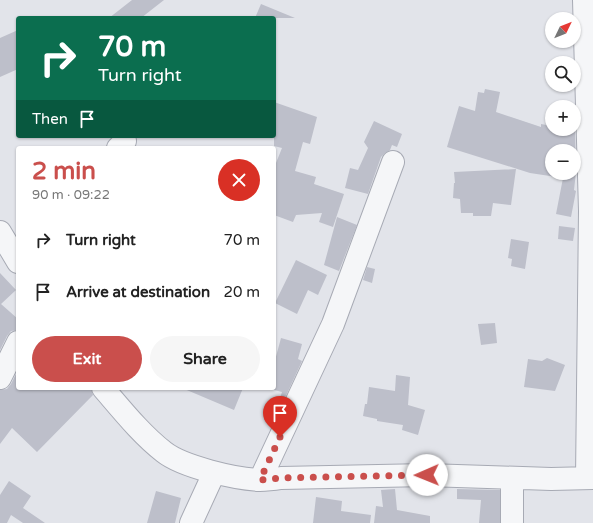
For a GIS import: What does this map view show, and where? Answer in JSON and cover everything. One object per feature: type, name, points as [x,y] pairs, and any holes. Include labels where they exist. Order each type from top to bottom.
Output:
[{"type":"street","points":[[105,390],[140,430],[165,453],[214,473],[260,480],[282,478],[427,475],[551,479],[590,478],[590,211],[587,4]]},
{"type":"street","points":[[260,480],[333,324],[393,162]]},
{"type":"street","points":[[0,232],[16,252]]},
{"type":"street","points":[[0,378],[16,346]]},
{"type":"street","points":[[191,523],[214,473]]},
{"type":"street","points":[[512,478],[512,523]]},
{"type":"building","points":[[132,0],[164,0],[144,16],[112,16]]},
{"type":"building","points":[[261,4],[295,18],[276,18],[276,16],[256,16]]},
{"type":"building","points":[[16,31],[16,70],[0,77],[0,38]]},
{"type":"building","points":[[485,89],[500,92],[496,112],[541,127],[541,124],[545,125],[545,136],[575,136],[575,144],[545,144],[545,175],[530,173],[447,147],[459,106],[475,111],[478,92],[484,93]]},
{"type":"building","points":[[276,103],[317,117],[310,144],[303,142],[295,171],[316,177],[314,184],[344,194],[333,227],[319,222],[322,213],[296,215],[293,222],[276,216],[276,163],[282,148],[274,146],[274,138],[276,138]]},
{"type":"building","points":[[374,121],[402,134],[397,147],[392,145],[390,150],[381,157],[368,194],[345,188],[350,168],[358,170],[368,148],[364,142]]},
{"type":"building","points":[[516,169],[511,205],[493,203],[491,216],[473,216],[473,213],[461,213],[460,199],[453,198],[455,183],[454,172]]},
{"type":"building","points":[[563,180],[575,180],[574,190],[576,191],[571,217],[556,214]]},
{"type":"building","points":[[337,217],[357,225],[339,271],[324,265]]},
{"type":"building","points":[[559,226],[575,228],[573,241],[558,239]]},
{"type":"building","points":[[511,239],[529,242],[525,269],[511,266],[512,259],[508,258]]},
{"type":"building","points":[[296,260],[327,275],[318,295],[308,290],[297,314],[276,304]]},
{"type":"building","points":[[367,267],[375,269],[372,283],[363,280]]},
{"type":"building","points":[[0,273],[16,290],[1,304],[16,317],[16,330],[11,331],[0,350]]},
{"type":"building","points":[[495,323],[497,343],[481,345],[478,324]]},
{"type":"building","points":[[281,338],[302,344],[298,359],[302,361],[284,400],[280,398],[282,392],[274,390],[276,390],[276,357]]},
{"type":"building","points":[[547,358],[565,365],[555,391],[524,387],[528,359],[542,361]]},
{"type":"building","points":[[16,374],[16,390],[92,390],[93,395],[37,452],[12,428],[0,444],[0,390],[7,389]]},
{"type":"building","points":[[396,375],[410,377],[408,405],[425,410],[418,435],[402,430],[403,425],[377,421],[377,419],[363,416],[365,404],[367,404],[369,387],[395,391]]},
{"type":"building","points":[[187,390],[242,390],[234,410]]},
{"type":"building","points":[[9,481],[31,496],[23,508],[45,523],[23,523],[11,515],[7,523],[0,523],[0,495]]},
{"type":"building","points":[[395,489],[397,510],[430,516],[430,523],[374,523],[376,506],[383,507],[381,490]]},
{"type":"building","points":[[457,489],[500,490],[500,523],[479,523],[481,500],[457,499]]},
{"type":"building","points":[[156,491],[181,498],[175,523],[147,523]]},
{"type":"building","points":[[316,497],[342,501],[341,511],[371,515],[370,523],[313,523]]},
{"type":"route","points":[[280,437],[260,480],[282,478],[427,475]]}]
